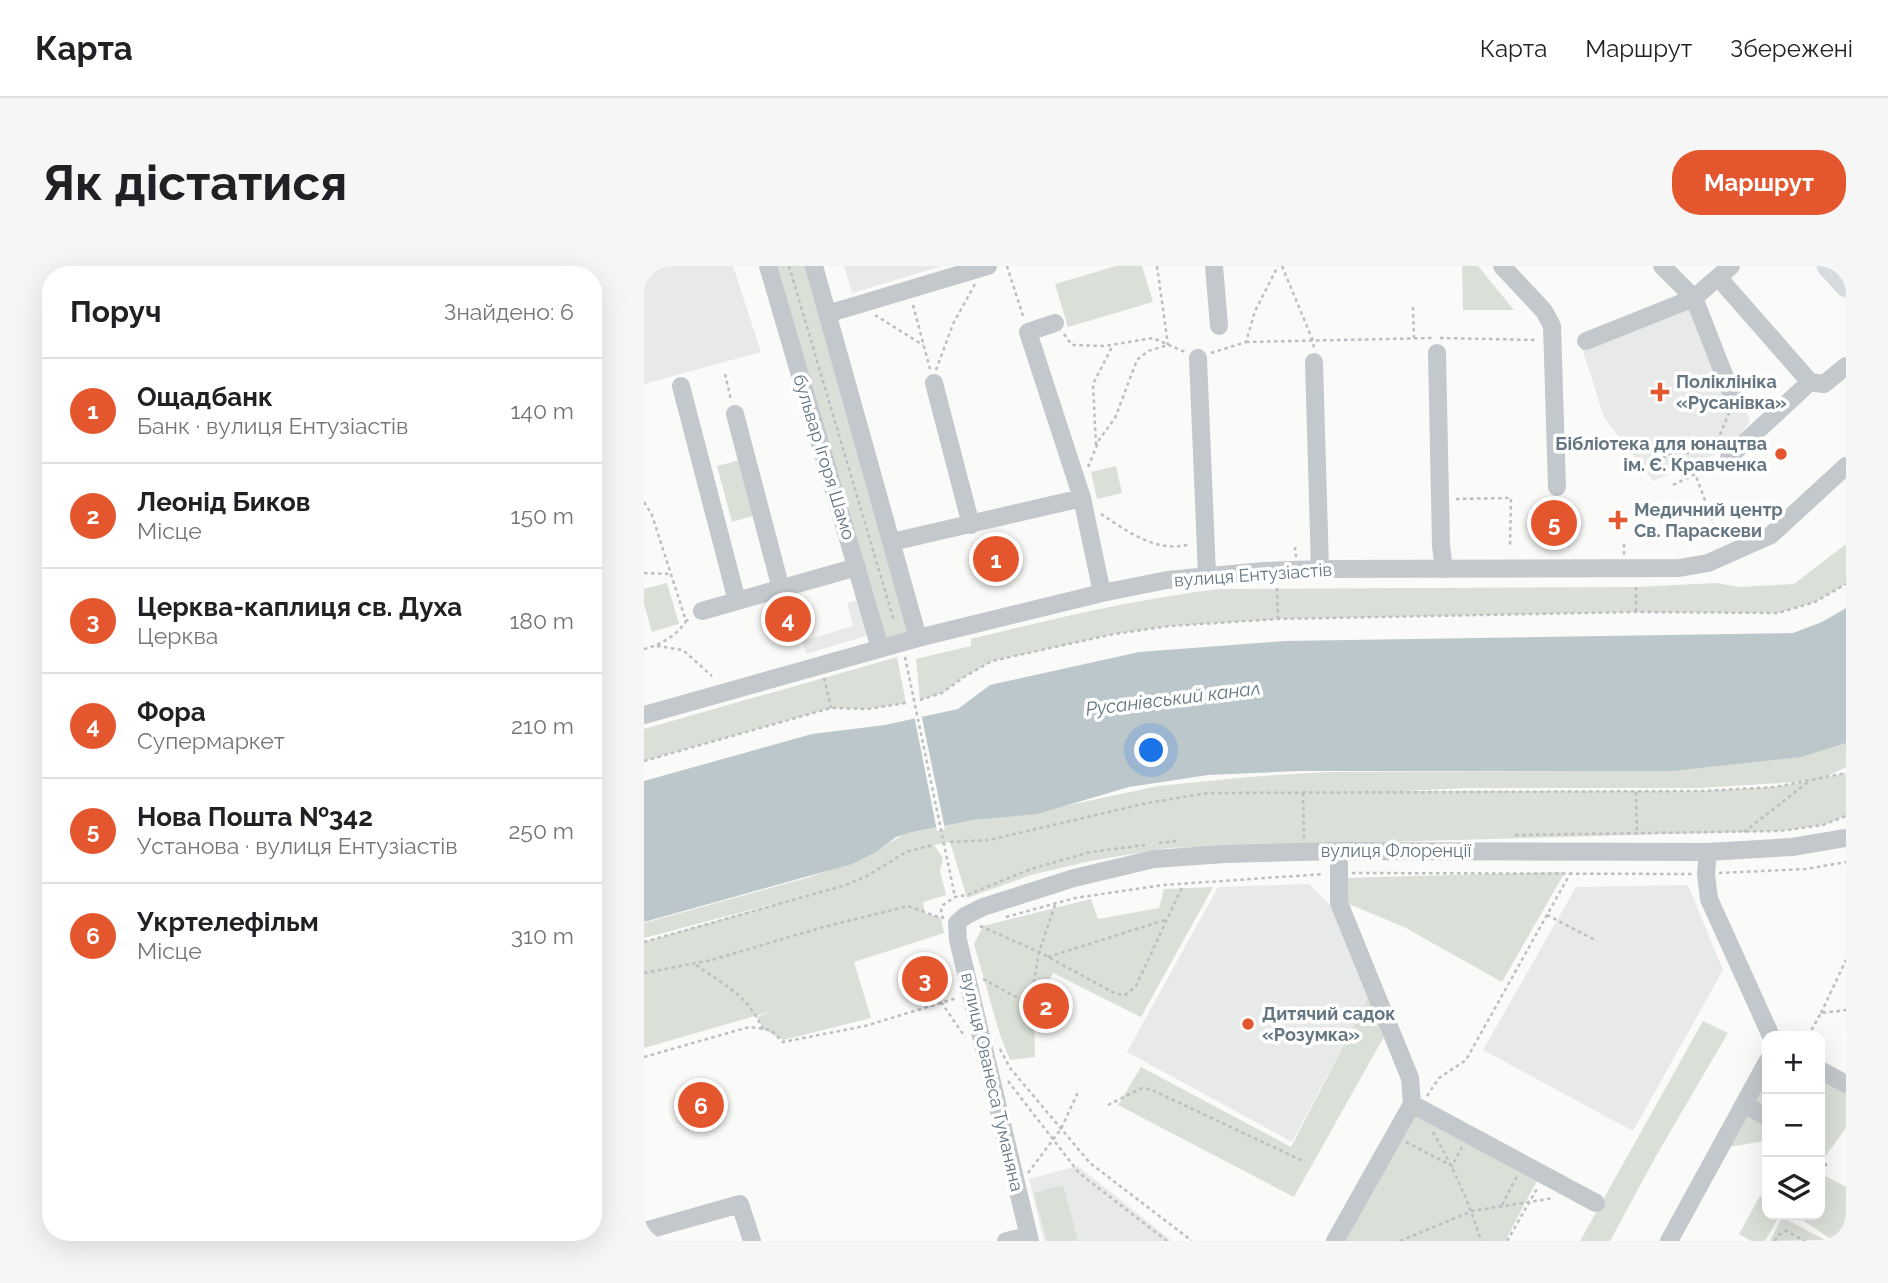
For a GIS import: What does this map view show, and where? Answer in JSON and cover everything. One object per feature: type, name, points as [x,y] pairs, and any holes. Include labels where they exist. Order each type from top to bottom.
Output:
[{"type":"main road","points":[[1827,266],[1846,286]]},
{"type":"street","name":"бульвар Ігоря Шамо","points":[[768,266],[880,648]]},
{"type":"street","points":[[814,266],[918,638]]},
{"type":"street","points":[[1214,266],[1219,326]]},
{"type":"street","points":[[1502,266],[1549,318],[1554,340],[1557,487]]},
{"type":"street","points":[[1662,266],[1695,298],[1734,400]]},
{"type":"street","points":[[827,314],[986,267]]},
{"type":"street","points":[[1586,341],[1695,298],[1725,272],[1810,382],[1824,384],[1846,366]]},
{"type":"street","points":[[1055,323],[1028,332],[1082,498],[1102,593]]},
{"type":"street","points":[[1437,353],[1444,569]]},
{"type":"street","points":[[1198,358],[1208,575]]},
{"type":"street","points":[[1314,362],[1320,569]]},
{"type":"street","points":[[1729,457],[1810,382]]},
{"type":"street","points":[[934,383],[971,525]]},
{"type":"street","points":[[681,386],[737,601]]},
{"type":"street","points":[[734,414],[781,589]]},
{"type":"street","name":"вулиця Ентузіастів","points":[[644,715],[918,638],[1167,580],[1320,569],[1679,568],[1708,563],[1771,535],[1846,467]]},
{"type":"street","points":[[892,542],[1082,498]]},
{"type":"street","points":[[702,611],[857,567]]},
{"type":"street","name":"вулиця Флоренції","points":[[957,923],[983,907],[1074,878],[1154,859],[1339,851],[1708,852],[1792,847],[1846,838]]},
{"type":"street","points":[[1335,1241],[1394,1136],[1416,1107],[1410,1078],[1339,903],[1339,851]]},
{"type":"street","points":[[1708,852],[1706,874],[1709,899],[1770,1031]]},
{"type":"street","name":"вулиця Ованеса Туманяна","points":[[957,923],[958,940],[1029,1238]]},
{"type":"street","points":[[1669,1241],[1762,1071]]},
{"type":"street","points":[[1825,1073],[1846,1084]]},
{"type":"street","points":[[1744,1104],[1762,1114]]},
{"type":"street","points":[[1416,1107],[1596,1203]]},
{"type":"street","points":[[644,1231],[740,1204],[752,1241]]},
{"type":"street","points":[[1006,1241],[1029,1238]]},
{"type":"path","points":[[789,266],[894,621]]},
{"type":"path","points":[[1007,266],[1028,332]]},
{"type":"path","points":[[1157,266],[1168,345]]},
{"type":"path","points":[[1262,294],[1280,266]]},
{"type":"path","points":[[1280,266],[1313,341]]},
{"type":"path","points":[[934,383],[938,360],[953,324],[986,267]]},
{"type":"path","points":[[908,289],[934,383]]},
{"type":"path","points":[[857,304],[923,345]]},
{"type":"path","points":[[1413,307],[1414,339]]},
{"type":"path","points":[[1055,323],[1072,345],[1113,345],[1153,338],[1168,345]]},
{"type":"path","points":[[1246,342],[1554,340]]},
{"type":"path","points":[[1097,447],[1093,384],[1113,345]]},
{"type":"path","points":[[1168,345],[1148,351],[1137,360],[1115,418],[1097,447],[1085,475],[1082,498],[1093,509],[1151,544],[1179,547],[1207,539]]},
{"type":"path","points":[[725,374],[734,414]]},
{"type":"path","points":[[1648,463],[1719,437],[1734,400]]},
{"type":"path","points":[[1682,438],[1717,533]]},
{"type":"path","points":[[1673,485],[1729,457]]},
{"type":"path","points":[[1440,500],[1511,498],[1510,545]]},
{"type":"path","points":[[644,502],[652,515],[686,621]]},
{"type":"path","points":[[644,573],[671,575]]},
{"type":"path","points":[[920,700],[942,693],[992,661],[1114,634],[1170,626],[1278,618],[1636,612],[1778,613],[1815,602],[1846,584]]},
{"type":"path","points":[[1636,587],[1636,612]]},
{"type":"path","points":[[1277,589],[1278,618]]},
{"type":"path","points":[[657,646],[702,611]]},
{"type":"path","points":[[644,649],[657,646],[683,650],[712,676]]},
{"type":"path","points":[[905,656],[955,897]]},
{"type":"path","points":[[824,678],[831,708]]},
{"type":"path","points":[[644,761],[831,708],[868,709],[906,703]]},
{"type":"path","points":[[950,842],[989,840],[1147,803],[1208,793],[1636,791],[1775,787],[1846,773]]},
{"type":"path","points":[[1744,832],[1808,782]]},
{"type":"path","points":[[1636,791],[1637,834]]},
{"type":"path","points":[[1303,792],[1304,839]]},
{"type":"path","points":[[644,942],[846,885],[867,876],[906,852],[933,845]]},
{"type":"path","points":[[1003,917],[1102,894],[1183,884],[1338,873],[1706,874],[1805,869],[1846,862]]},
{"type":"path","points":[[1416,1107],[1438,1078],[1466,1060],[1571,872]]},
{"type":"path","points":[[990,921],[977,924],[1048,957],[1116,994],[1125,995],[1136,986],[1183,884]]},
{"type":"path","points":[[1030,1003],[1038,952],[1056,903]]},
{"type":"path","points":[[644,973],[694,964],[908,906],[957,923]]},
{"type":"path","points":[[1547,915],[1597,941]]},
{"type":"path","points":[[1048,957],[1166,920]]},
{"type":"path","points":[[1811,1031],[1846,960]]},
{"type":"path","points":[[694,964],[740,994],[754,1011],[763,1029]]},
{"type":"path","points":[[974,974],[1060,1021]]},
{"type":"path","points":[[644,1057],[749,1027],[771,1030],[783,1042],[865,1026],[960,997]]},
{"type":"path","points":[[941,1002],[970,1043]]},
{"type":"path","points":[[1821,1013],[1846,1010]]},
{"type":"path","points":[[995,1040],[1010,1068],[1090,1163],[1192,1241]]},
{"type":"path","points":[[1007,1080],[1079,1173],[1167,1241]]},
{"type":"path","points":[[1108,1105],[1142,1088],[1152,1090],[1305,1162]]},
{"type":"path","points":[[1023,1163],[1026,1177],[1061,1129],[1079,1090]]},
{"type":"path","points":[[1433,1132],[1472,1211],[1481,1241]]},
{"type":"path","points":[[1452,1166],[1468,1135]]},
{"type":"path","points":[[1394,1136],[1452,1166]]},
{"type":"path","points":[[1823,1157],[1827,1167]]},
{"type":"path","points":[[1502,1206],[1523,1164]]},
{"type":"path","points":[[1507,1241],[1544,1175]]},
{"type":"path","points":[[1400,1241],[1472,1211],[1555,1198]]},
{"type":"path","points":[[1775,1241],[1782,1231],[1805,1241]]},
{"type":"shaded area","points":[[644,266],[733,266],[761,352],[644,384]]},
{"type":"shaded area","points":[[768,266],[814,266],[918,638],[880,648]]},
{"type":"shaded area","points":[[844,266],[942,266],[852,293]]},
{"type":"shaded area","points":[[1116,266],[1142,266],[1153,302],[1068,327],[1055,284]]},
{"type":"shaded area","points":[[1462,266],[1478,266],[1514,310],[1463,310]]},
{"type":"shaded area","points":[[1703,296],[1750,421],[1732,447],[1653,481],[1604,417],[1581,345]]},
{"type":"shaded area","points":[[744,459],[759,514],[732,522],[717,466]]},
{"type":"shaded area","points":[[1116,466],[1122,493],[1097,499],[1091,472]]},
{"type":"shaded area","points":[[1846,544],[1846,584],[1815,602],[1778,613],[1636,612],[1278,619],[1170,626],[1114,634],[992,661],[942,693],[920,700],[916,659],[971,646],[971,639],[1157,598],[1220,589],[1636,587],[1716,583],[1739,587],[1794,584]]},
{"type":"shaded area","points":[[667,583],[679,624],[652,632],[644,604],[644,589]]},
{"type":"shaded area","points":[[866,598],[876,633],[806,654],[802,641],[853,626],[847,603]]},
{"type":"shaded area","points":[[897,657],[906,703],[868,709],[831,708],[644,761],[644,729]]},
{"type":"shaded area","points":[[1846,743],[1846,767],[1824,778],[1846,773],[1846,816],[1823,825],[1780,831],[1168,848],[1090,861],[1031,875],[967,898],[950,842],[934,845],[943,858],[940,871],[946,895],[923,902],[925,913],[941,918],[944,933],[854,962],[871,1018],[783,1040],[763,1029],[757,1017],[769,1012],[644,1048],[644,942],[784,901],[644,938],[644,923],[810,877],[861,859],[905,834],[1060,807],[1158,786],[1248,777],[1326,772],[1599,771]],"holes":[[[1810,781],[1775,787],[1703,791],[1406,791],[1467,788],[1699,788]]]},
{"type":"shaded area","points":[[1565,872],[1502,982],[1404,927],[1344,902],[1343,878]]},
{"type":"shaded area","name":"Дитячий садок «Розумка»","points":[[1309,884],[1333,908],[1369,996],[1292,1142],[1127,1052],[1218,887]]},
{"type":"shaded area","points":[[1688,885],[1723,970],[1633,1131],[1483,1050],[1576,887]]},
{"type":"shaded area","points":[[1213,887],[1141,1017],[1053,973],[1034,1010],[1035,1057],[1010,1060],[1000,1035],[974,944],[983,926],[1091,899],[1098,919],[1159,908],[1164,889]]},
{"type":"shaded area","points":[[1369,996],[1386,1033],[1294,1197],[1118,1105],[1141,1067],[1291,1147]]},
{"type":"shaded area","points":[[1703,1021],[1728,1033],[1610,1241],[1580,1241]]},
{"type":"shaded area","points":[[1825,1076],[1846,1088],[1846,1128],[1825,1157]]},
{"type":"shaded area","points":[[1762,1077],[1762,1141],[1723,1148]]},
{"type":"shaded area","points":[[1415,1110],[1539,1177],[1505,1241],[1342,1241]]},
{"type":"shaded area","points":[[1078,1166],[1172,1241],[1044,1241],[1029,1179]]},
{"type":"shaded area","points":[[1825,1176],[1846,1187],[1846,1241],[1834,1241],[1802,1220],[1825,1220]]},
{"type":"shaded area","points":[[1063,1185],[1078,1241],[1047,1241],[1034,1193]]},
{"type":"shaded area","points":[[1760,1196],[1762,1197],[1762,1220],[1777,1220],[1765,1241],[1751,1241],[1739,1234]]},
{"type":"shaded area","points":[[1780,1220],[1788,1220],[1825,1240],[1770,1241]]},
{"type":"water","name":"Русанівський канал","points":[[1846,608],[1846,743],[1801,757],[1671,771],[1298,771],[1208,775],[1129,787],[1037,814],[974,820],[913,832],[896,837],[876,852],[852,864],[644,922],[644,781],[812,734],[885,725],[958,709],[990,685],[1139,652],[1285,641],[1793,633],[1822,622]]},
{"type":"pier","points":[[921,713],[945,829],[937,831],[914,715]]},
{"type":"place","name":"Поліклініка «Русанівка»","points":[[1660,392]]},
{"type":"place","name":"Бібліотека для юнацтва ім. Є. Кравченка","points":[[1781,454]]},
{"type":"place","name":"Медичний центр Св. Параскеви","points":[[1618,520]]},
{"type":"place","name":"Нова Пошта №342","points":[[1554,523]]},
{"type":"place","name":"Ощадбанк","points":[[996,559]]},
{"type":"place","name":"Фора","points":[[788,619]]},
{"type":"place","name":"Церква-каплиця св. Духа","points":[[925,979]]},
{"type":"place","name":"Леонід Биков","points":[[1046,1006]]},
{"type":"place","name":"Дитячий садок «Розумка»","points":[[1248,1024]]},
{"type":"place","name":"Укртелефільм","points":[[701,1105]]}]
